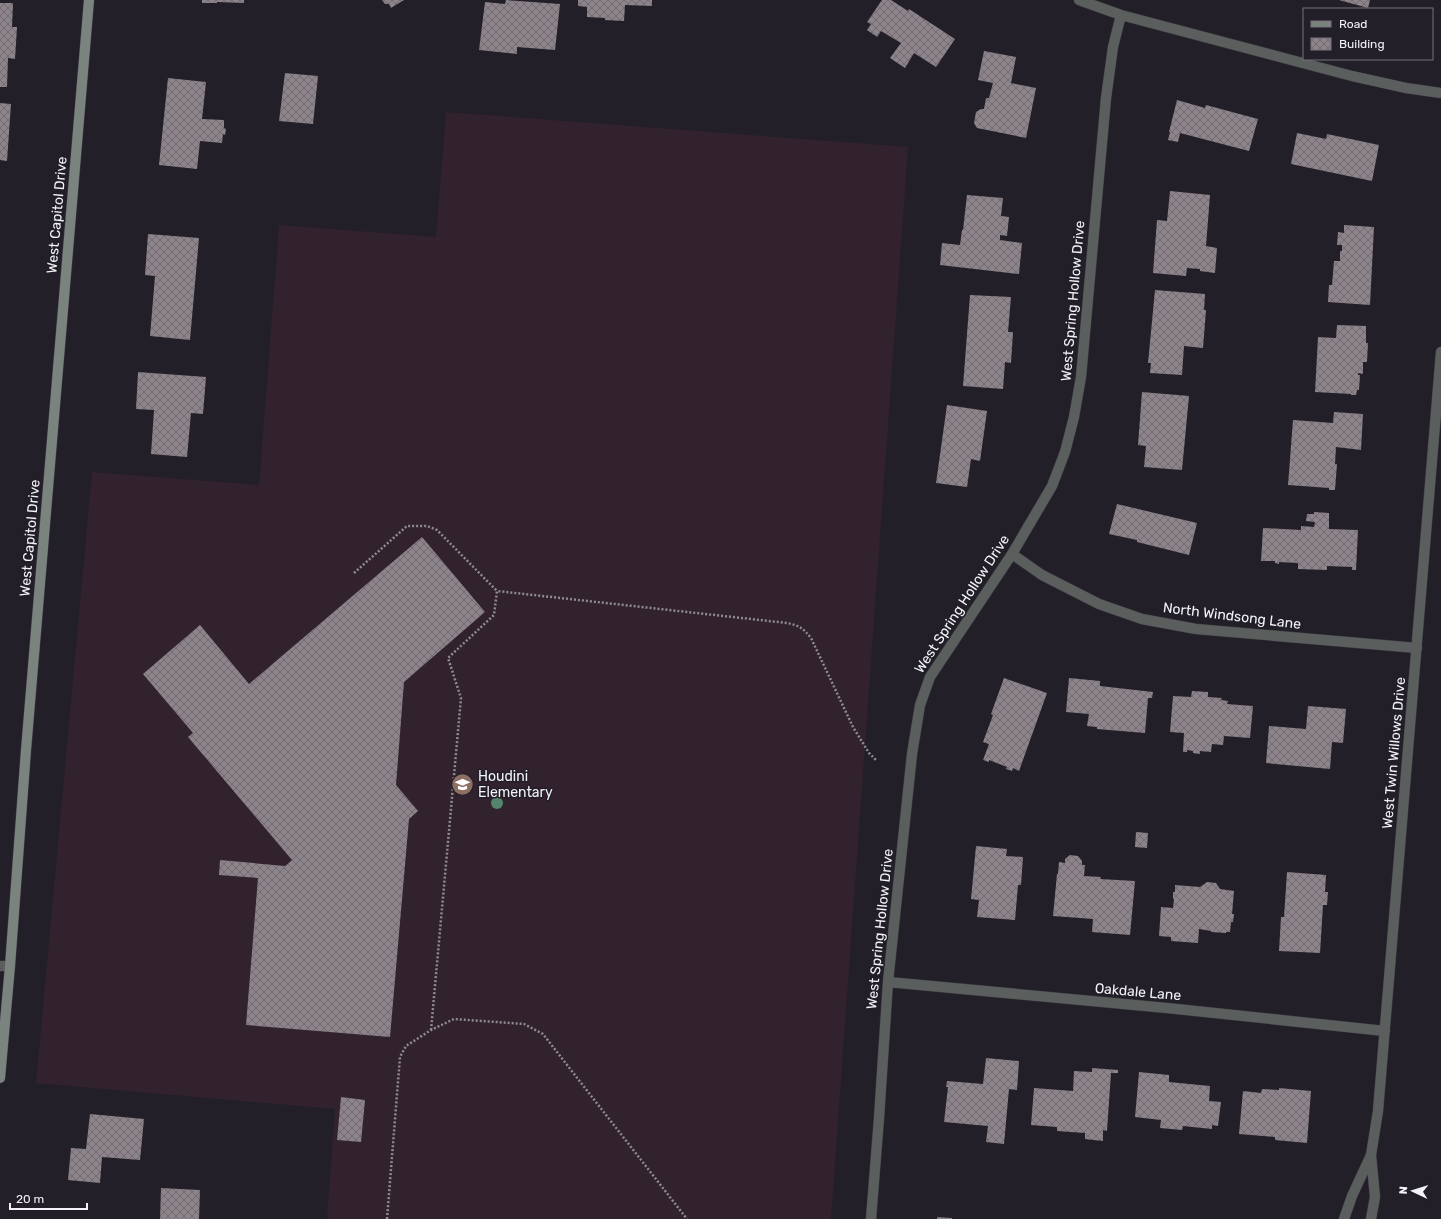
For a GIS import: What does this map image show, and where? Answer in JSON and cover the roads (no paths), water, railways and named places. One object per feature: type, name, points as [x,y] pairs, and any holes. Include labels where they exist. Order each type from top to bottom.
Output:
[{"type":"street","name":"West Capitol Drive","points":[[0,1078],[5,966],[26,742],[89,0]]},
{"type":"street","points":[[1079,0],[1121,15],[1352,76],[1406,88],[1441,92]]},
{"type":"street","name":"West Spring Hollow Drive","points":[[871,1219],[888,982],[912,754],[920,705],[930,677],[1012,554],[1052,486],[1066,452],[1081,377],[1106,98],[1113,47],[1121,15]]},
{"type":"street","name":"West Twin Willows Drive","points":[[1371,1219],[1375,1197],[1371,1155],[1378,1111],[1385,1031],[1441,352]]},
{"type":"street","name":"North Windsong Lane","points":[[1012,554],[1042,575],[1099,604],[1142,619],[1196,629],[1417,648]]},
{"type":"street","name":"Oakdale Lane","points":[[888,982],[1385,1031]]},
{"type":"street","name":"West Twin Willows Drive","points":[[1344,1219],[1352,1196],[1371,1155]]},
{"type":"place","name":"Houdini Elementary","points":[[463,784]]}]
